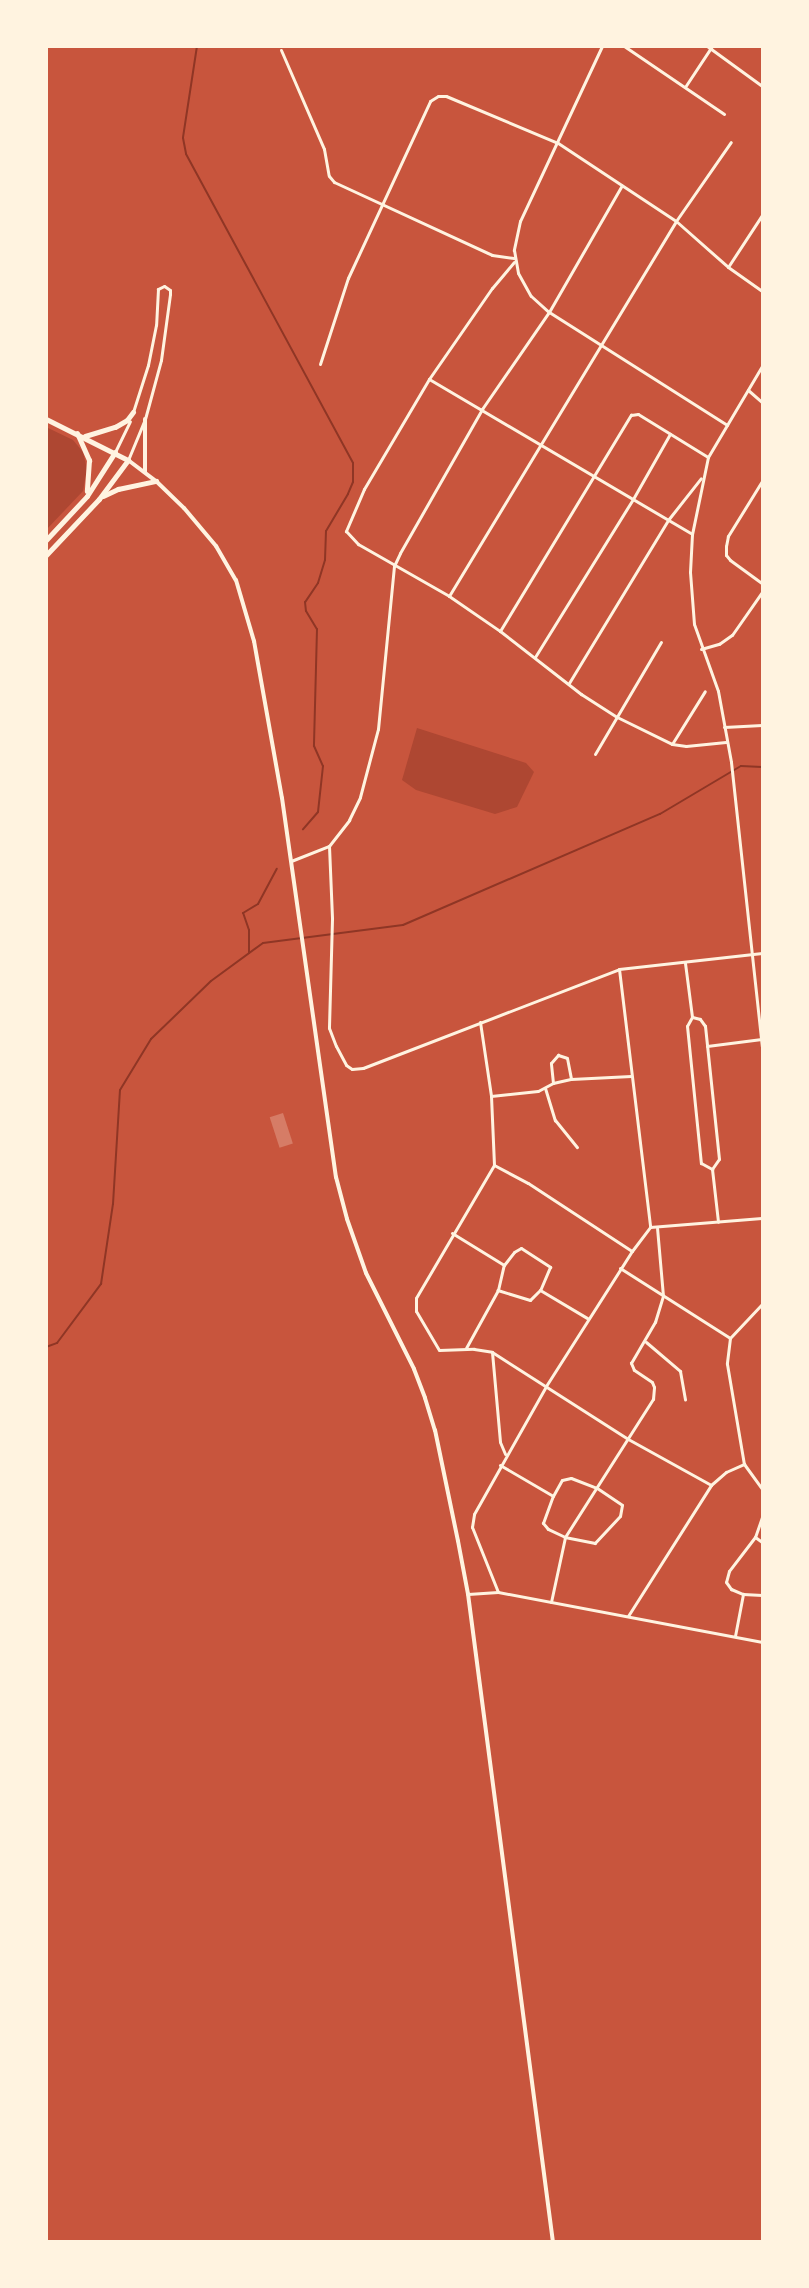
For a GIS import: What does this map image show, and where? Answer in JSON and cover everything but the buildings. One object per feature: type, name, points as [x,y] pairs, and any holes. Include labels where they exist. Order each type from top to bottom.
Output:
[{"type":"highway","points":[[85,436],[115,427],[127,420],[133,412]]},
{"type":"highway","points":[[46,419],[85,436],[128,460],[99,499],[46,555]]},
{"type":"highway","points":[[77,433],[89,460],[87,496]]},
{"type":"highway","points":[[46,540],[87,496],[115,452]]},
{"type":"highway","points":[[99,499],[118,489],[156,481]]},
{"type":"street","points":[[602,46],[520,221],[514,260],[429,379],[364,489],[346,527],[347,533],[358,544],[449,596],[617,717],[672,744],[686,746],[726,742]]},
{"type":"street","points":[[624,46],[724,114]]},
{"type":"street","points":[[685,87],[710,47],[761,85],[762,78]]},
{"type":"street","points":[[280,50],[324,149],[329,176],[334,182],[492,255],[514,260]]},
{"type":"street","points":[[320,364],[348,278],[430,101],[438,96],[446,96],[558,144],[622,184],[676,222],[728,267],[762,291]]},
{"type":"street","points":[[449,596],[543,445],[676,222],[731,142]]},
{"type":"street","points":[[291,861],[329,846],[354,811],[373,751],[383,694],[394,566],[482,409],[549,312],[622,184]]},
{"type":"street","points":[[728,267],[762,215]]},
{"type":"street","points":[[514,260],[526,289],[549,312],[727,425]]},
{"type":"street","points":[[115,452],[133,412],[148,365],[156,324],[158,290],[164,286],[170,290],[167,327],[156,383],[145,419],[128,460],[156,481],[184,508],[216,546],[236,580],[254,641],[291,861],[317,1051],[341,1198],[366,1273],[414,1369],[435,1430],[468,1594],[553,2241]]},
{"type":"street","points":[[762,366],[708,457],[702,477],[692,534],[690,594],[694,624],[701,649],[718,691],[731,762],[762,1046]]},
{"type":"street","points":[[429,379],[692,534]]},
{"type":"street","points":[[748,390],[762,402]]},
{"type":"street","points":[[500,631],[634,413],[708,457]]},
{"type":"street","points":[[145,419],[145,472]]},
{"type":"street","points":[[534,657],[670,434]]},
{"type":"street","points":[[569,683],[668,520],[702,477]]},
{"type":"street","points":[[762,481],[728,536],[726,555],[762,583]]},
{"type":"street","points":[[701,649],[718,644],[732,635],[762,592]]},
{"type":"street","points":[[595,754],[661,642]]},
{"type":"street","points":[[672,744],[705,692]]},
{"type":"street","points":[[724,727],[762,725]]},
{"type":"street","points":[[329,846],[332,919],[329,1028],[336,1046],[349,1067],[363,1068],[619,969],[762,953]]},
{"type":"street","points":[[685,962],[692,1017],[687,1026],[701,1163],[712,1169]]},
{"type":"street","points":[[498,1592],[472,1522],[500,1464],[587,1318],[650,1227],[619,969]]},
{"type":"street","points":[[692,1017],[703,1022],[707,1046],[719,1159],[712,1169],[718,1222]]},
{"type":"street","points":[[480,1022],[491,1096],[494,1165],[452,1233],[416,1298],[415,1306],[439,1350],[466,1348],[492,1352],[628,1438],[711,1485]]},
{"type":"street","points":[[707,1046],[762,1039]]},
{"type":"street","points":[[553,1083],[550,1063],[558,1055],[567,1058],[571,1079]]},
{"type":"street","points":[[491,1096],[531,1092],[571,1079],[631,1076]]},
{"type":"street","points":[[545,1088],[555,1120],[577,1147]]},
{"type":"street","points":[[494,1165],[528,1183],[632,1251]]},
{"type":"street","points":[[650,1227],[762,1218]]},
{"type":"street","points":[[551,1602],[565,1536],[651,1404],[654,1393],[652,1382],[632,1367],[632,1359],[646,1342],[663,1296],[657,1227]]},
{"type":"street","points":[[452,1233],[504,1265]]},
{"type":"street","points":[[466,1348],[498,1290],[504,1265],[519,1248],[548,1264],[549,1274],[540,1290],[530,1300],[498,1290]]},
{"type":"street","points":[[620,1268],[730,1338]]},
{"type":"street","points":[[540,1290],[587,1318]]},
{"type":"street","points":[[762,1304],[730,1338],[728,1378],[744,1464],[762,1489]]},
{"type":"street","points":[[646,1342],[680,1371],[685,1400]]},
{"type":"street","points":[[492,1352],[500,1442],[506,1454]]},
{"type":"street","points":[[500,1464],[553,1496]]},
{"type":"street","points":[[628,1616],[711,1485],[726,1472],[744,1464]]},
{"type":"street","points":[[568,1477],[597,1488],[621,1503],[620,1516],[595,1543],[565,1536],[548,1529],[543,1523],[562,1480],[568,1477]]},
{"type":"street","points":[[762,1517],[755,1537],[726,1578],[728,1586],[743,1594],[755,1597],[762,1595]]},
{"type":"street","points":[[755,1537],[762,1542]]},
{"type":"street","points":[[468,1594],[498,1592],[762,1642]]},
{"type":"street","points":[[735,1637],[743,1594]]},
{"type":"shaded area","points":[[46,427],[73,440],[83,452],[87,469],[83,491],[47,529]]},
{"type":"shaded area","points":[[417,728],[526,763],[534,772],[517,807],[495,814],[416,790],[402,780]]},
{"type":"waterway","points":[[197,46],[183,138],[186,154],[353,463],[353,482],[326,531],[325,560],[318,583],[305,602],[306,611],[317,629],[314,746],[323,766],[318,812],[303,829]]},
{"type":"waterway","points":[[46,1347],[57,1343],[101,1284],[113,1204],[120,1090],[151,1039],[211,981],[263,943],[403,925],[660,814],[741,766],[762,767]]},
{"type":"waterway","points":[[249,953],[249,930],[243,913],[258,904],[277,869]]}]
